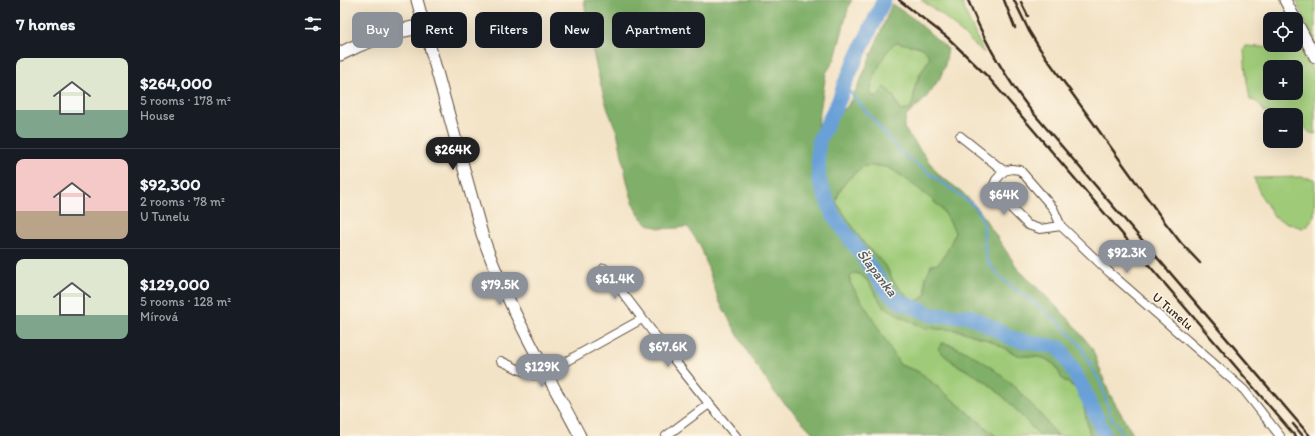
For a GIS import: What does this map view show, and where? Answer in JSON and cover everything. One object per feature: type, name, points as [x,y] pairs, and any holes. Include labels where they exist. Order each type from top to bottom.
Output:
[{"type":"main road","points":[[340,54],[364,42],[402,29],[411,28]]},
{"type":"street","points":[[417,0],[420,12]]},
{"type":"street","points":[[1286,0],[1292,12]]},
{"type":"street","points":[[1303,34],[1315,57]]},
{"type":"street","points":[[430,48],[482,234],[497,273],[580,436]]},
{"type":"street","points":[[960,136],[1004,171],[996,180],[992,189],[1028,225],[1040,229],[1061,226]]},
{"type":"street","name":"U Tunelu","points":[[1004,171],[1012,169],[1020,170],[1053,208],[1061,226],[1110,272],[1244,390],[1280,436]]},
{"type":"street","points":[[604,268],[708,404],[736,436]]},
{"type":"street","points":[[501,361],[534,376],[553,370],[642,319]]},
{"type":"street","points":[[666,436],[708,404]]},
{"type":"green space","points":[[584,0],[852,0],[849,5],[835,59],[826,73],[812,162],[824,152],[825,138],[831,117],[847,107],[860,82],[892,4],[914,19],[948,49],[945,65],[940,78],[925,99],[906,116],[904,128],[939,175],[962,192],[979,210],[1018,269],[1068,318],[1092,348],[1109,393],[1134,436],[1090,436],[1083,403],[1075,388],[1062,379],[1056,366],[1044,358],[1017,355],[991,341],[957,330],[925,328],[903,318],[882,305],[867,280],[859,274],[854,273],[850,277],[850,283],[900,365],[922,374],[996,436],[817,436],[775,393],[748,353],[719,301],[701,247],[688,227],[654,227],[644,221],[638,214],[630,192],[617,132],[608,110],[593,48],[604,48],[604,12],[586,12]],"holes":[[[898,42],[920,47],[930,58],[916,84],[911,106],[905,111],[900,111],[894,97],[887,89],[884,87],[877,97],[872,95],[870,91],[884,56],[893,45]],[[864,166],[880,166],[894,171],[941,208],[955,232],[950,245],[941,260],[938,264],[931,265],[925,282],[926,295],[915,301],[910,299],[893,281],[887,268],[865,245],[836,202],[846,181],[854,173]]]},
{"type":"green space","points":[[921,0],[961,0],[984,53],[941,14]]},
{"type":"green space","points":[[1296,0],[1315,0],[1315,40],[1306,24],[1303,12],[1301,12]]},
{"type":"green space","points":[[898,42],[920,47],[930,58],[917,79],[911,106],[908,109],[900,111],[894,97],[884,87],[877,97],[872,96],[870,91],[884,56],[893,45]]},
{"type":"green space","points":[[1246,46],[1263,47],[1263,52],[1303,52],[1303,50],[1315,77],[1315,134],[1309,132],[1304,126],[1303,108],[1263,108],[1263,110],[1257,102],[1250,100],[1244,50]]},
{"type":"green space","points":[[864,166],[880,166],[889,168],[908,181],[941,208],[955,232],[944,256],[927,275],[925,281],[926,292],[924,297],[915,301],[910,299],[893,281],[887,268],[865,245],[836,202],[840,191],[846,182]]},
{"type":"green space","points":[[1301,177],[1315,179],[1314,217],[1306,227],[1302,228],[1279,220],[1274,216],[1260,194],[1254,178]]},
{"type":"green space","points":[[853,273],[859,274],[867,280],[883,305],[903,318],[925,328],[957,330],[991,341],[1017,355],[1044,358],[1056,366],[1062,379],[1075,388],[1083,403],[1090,436],[1058,436],[1012,384],[965,352],[953,345],[942,343],[953,363],[984,380],[1009,402],[1040,436],[996,436],[922,374],[900,365],[850,283],[850,277]]},
{"type":"green space","points":[[942,343],[956,347],[970,354],[996,371],[1030,403],[1058,436],[1040,436],[999,392],[943,354],[938,349]]},
{"type":"waterway","name":"Šlapanka","points":[[884,0],[844,85],[840,98],[819,140],[819,181],[833,215],[887,291],[899,301],[933,315],[970,316],[1014,339],[1060,348],[1084,390],[1105,436]]},
{"type":"waterway","points":[[844,85],[901,153],[972,204],[980,214],[984,225],[984,244],[988,263],[1002,279],[1059,322],[1080,345],[1101,384],[1111,417],[1125,436]]},
{"type":"railway","points":[[899,0],[947,37],[988,77],[1295,436]]},
{"type":"railway","points":[[968,0],[980,29],[995,56],[1011,83],[1029,108],[1310,436]]},
{"type":"railway","points":[[1004,0],[1015,28]]},
{"type":"railway","points":[[1014,0],[1029,31],[1040,49],[1164,221],[1181,243],[1200,263]]},
{"type":"railway","points":[[1021,2],[1028,16]]},
{"type":"railway","points":[[1293,424],[1303,436]]}]
